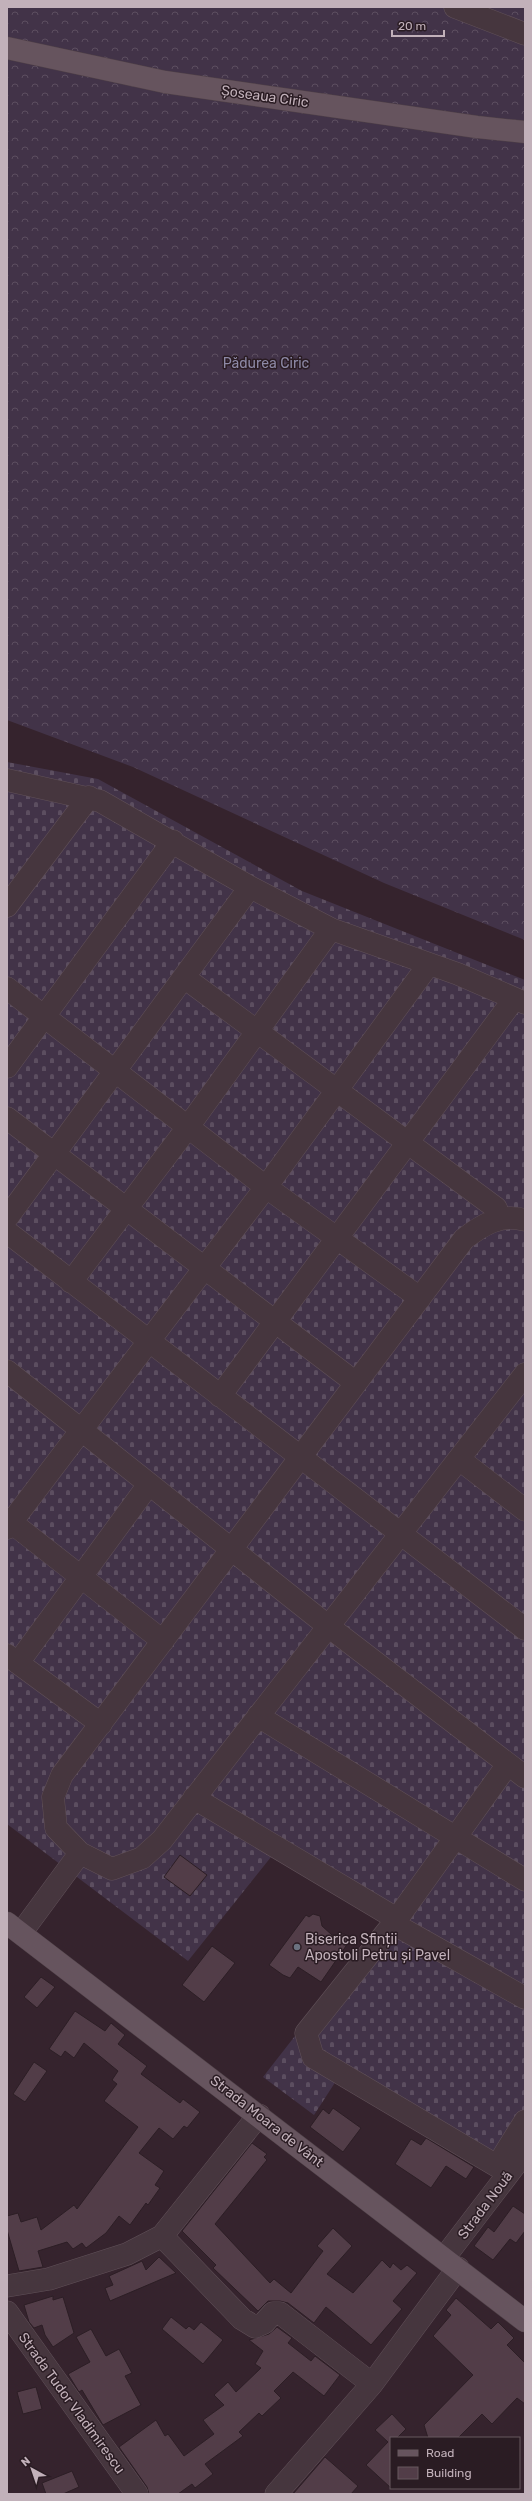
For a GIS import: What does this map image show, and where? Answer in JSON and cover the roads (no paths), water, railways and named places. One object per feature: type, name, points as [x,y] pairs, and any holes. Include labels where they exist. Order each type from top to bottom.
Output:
[{"type":"main road","name":"Șoseaua Ciric","points":[[7,48],[165,82],[470,126],[525,132]]},
{"type":"main road","name":"Strada Moara de Vânt","points":[[14,1928],[525,2321]]},
{"type":"street","points":[[455,7],[525,34]]},
{"type":"street","points":[[7,780],[89,797],[120,810],[250,887],[331,928],[458,974],[519,1001],[408,1142],[338,1239],[220,1396]]},
{"type":"street","points":[[7,906],[89,797]]},
{"type":"street","points":[[7,1067],[45,1018],[173,841]]},
{"type":"street","points":[[7,1218],[116,1072],[250,887]]},
{"type":"street","points":[[71,1282],[258,1032],[331,928]]},
{"type":"street","points":[[163,1641],[81,1577],[8,1523],[150,1342],[338,1091],[429,964]]},
{"type":"street","points":[[185,978],[496,1208],[500,1218]]},
{"type":"street","points":[[7,988],[266,1187],[420,1298]]},
{"type":"street","points":[[7,1118],[126,1210],[356,1383]]},
{"type":"street","points":[[525,1220],[500,1218],[481,1226],[464,1239],[62,1775],[53,1797],[56,1828],[80,1853],[112,1868],[142,1858],[162,1840],[525,1375]]},
{"type":"street","points":[[7,1232],[400,1536],[524,1626]]},
{"type":"street","points":[[7,1371],[231,1550],[517,1771],[456,1838],[396,1919],[306,2033],[313,2057],[497,2166],[525,2121]]},
{"type":"street","points":[[459,1459],[525,1510]]},
{"type":"street","points":[[101,1724],[13,1659],[81,1577],[149,1484]]},
{"type":"street","points":[[258,1716],[525,1880]]},
{"type":"street","points":[[194,1798],[396,1919],[401,1928],[525,1998]]},
{"type":"street","points":[[14,1928],[80,1853]]},
{"type":"street","points":[[7,2286],[49,2279],[120,2257],[162,2236],[259,2116]]},
{"type":"street","name":"Strada Nouă","points":[[276,2494],[372,2384],[525,2152]]},
{"type":"street","points":[[162,2236],[242,2319],[255,2327],[264,2323],[273,2313],[280,2313],[372,2384]]},
{"type":"street","name":"Strada Tudor Vladimirescu","points":[[7,2312],[137,2494]]},
{"type":"place","name":"Biserica Sfinții Apostoli Petru și Pavel","points":[[297,1947]]},
{"type":"park label","name":"Pădurea Ciric","points":[[266,363]]}]
